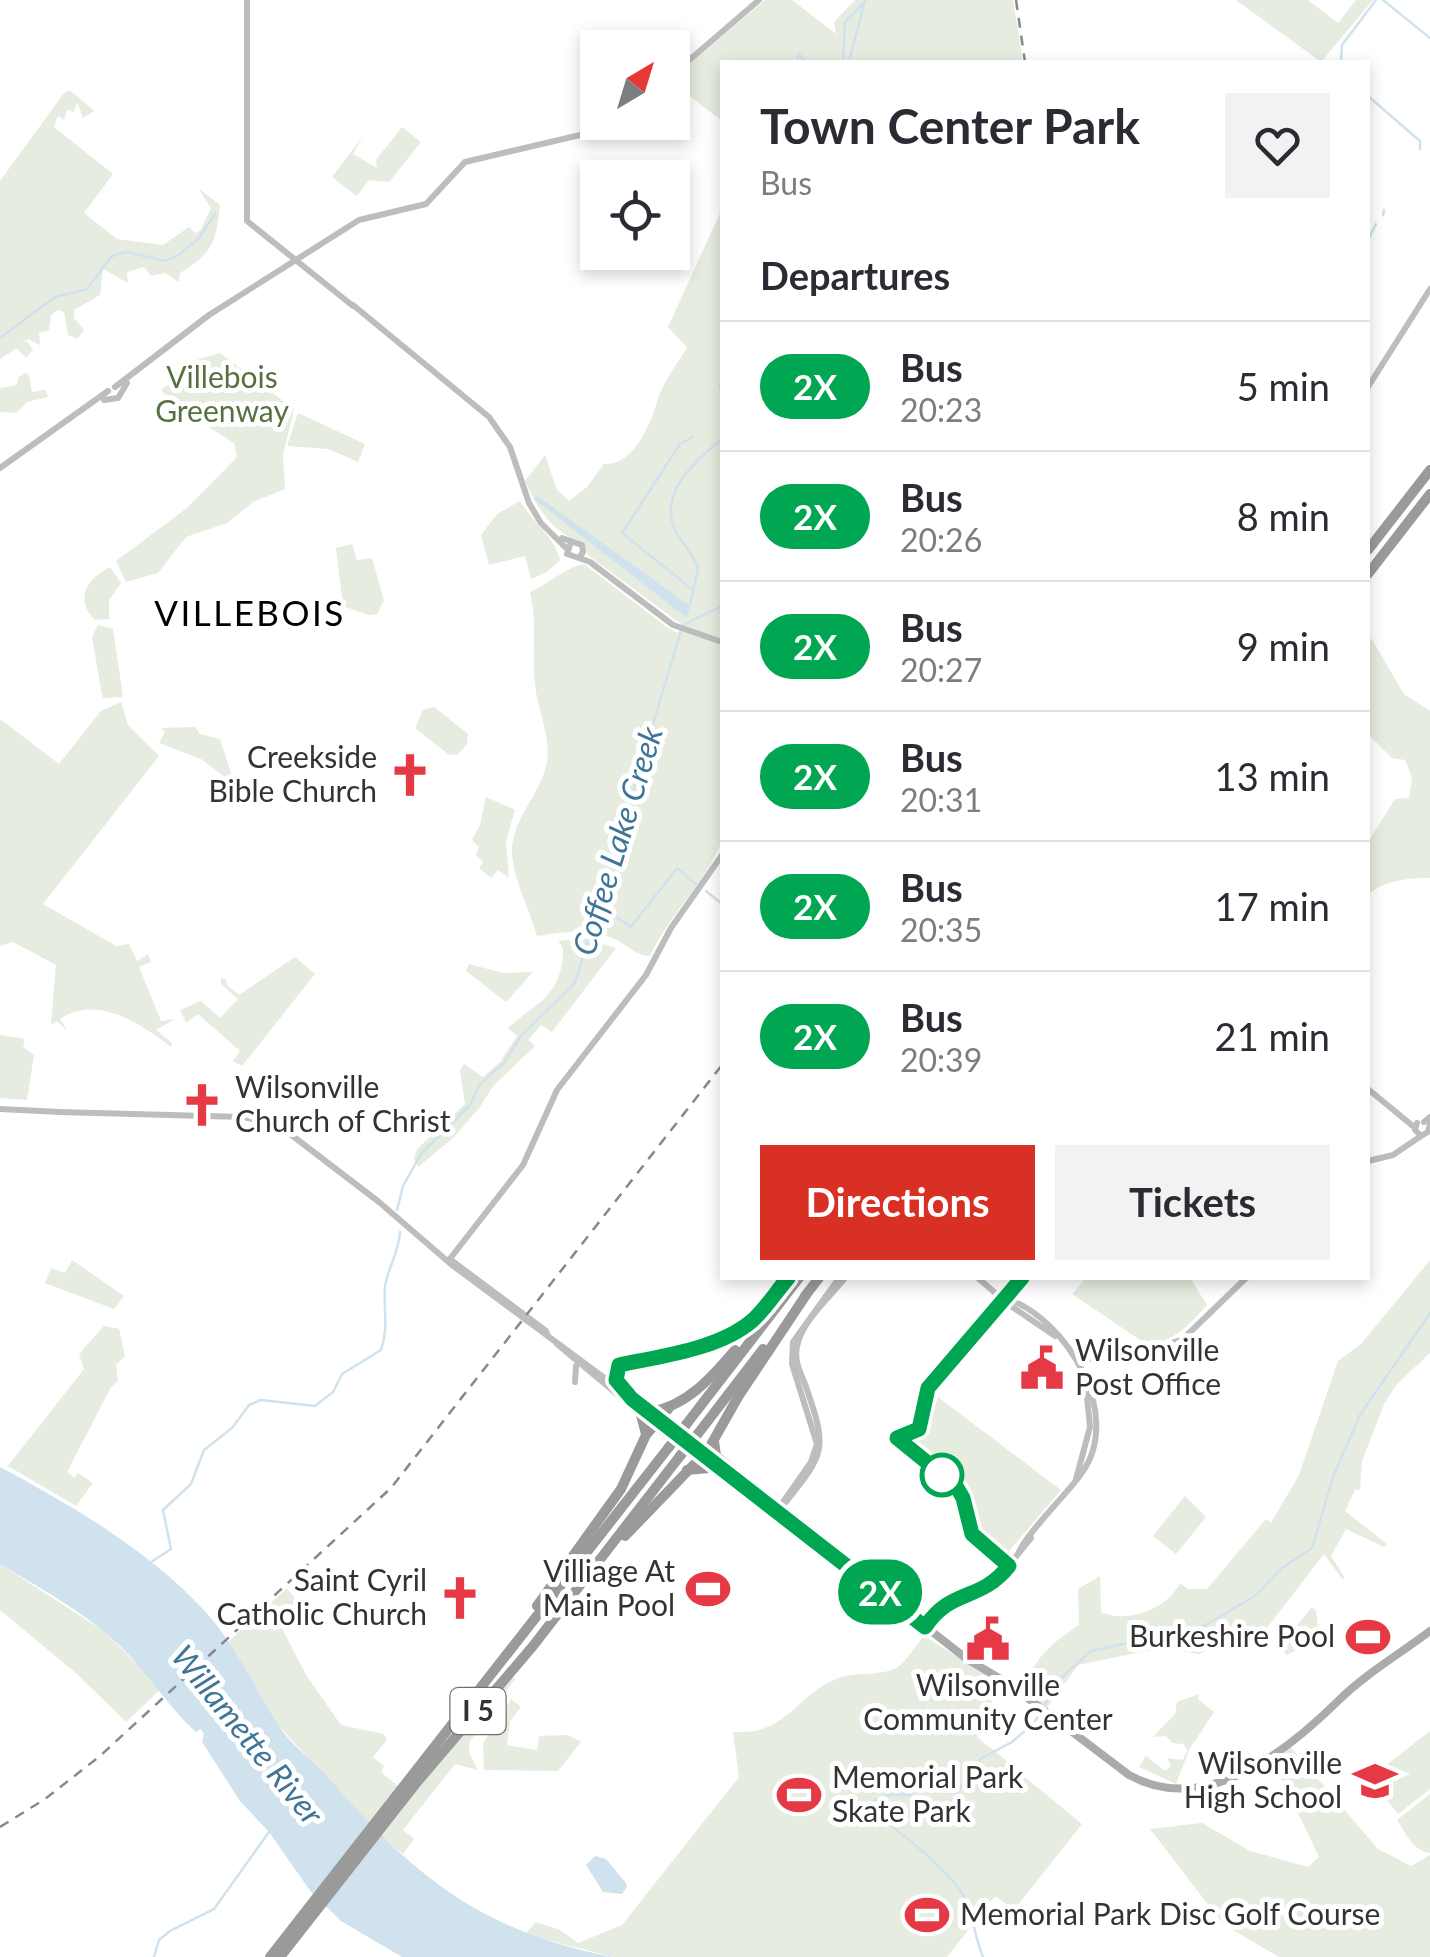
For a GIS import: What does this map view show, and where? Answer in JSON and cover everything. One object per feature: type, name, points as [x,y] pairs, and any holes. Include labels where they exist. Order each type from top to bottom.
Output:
[{"type":"highway","points":[[1370,547],[1430,470]]},
{"type":"highway","points":[[1370,571],[1430,494]]},
{"type":"highway","name":"I 5","points":[[280,1957],[508,1653],[797,1280]]},
{"type":"highway","name":"I 5","points":[[396,1802],[593,1568],[818,1280]]},
{"type":"highway","name":"I 5","points":[[593,1568],[701,1457],[806,1295]]},
{"type":"highway","name":"I 5","points":[[508,1653],[546,1593],[622,1489],[651,1418],[711,1377],[770,1314]]},
{"type":"highway","points":[[714,1440],[716,1456],[734,1472],[736,1479]]},
{"type":"highway","points":[[686,1470],[709,1468]]},
{"type":"highway","name":"I 5","points":[[270,1957],[300,1926]]},
{"type":"main road","points":[[247,0],[248,221],[483,411],[504,439],[524,494],[540,520],[568,545],[569,556],[581,555],[684,630],[718,641]]},
{"type":"main road","points":[[690,59],[758,0]]},
{"type":"main road","points":[[0,468],[113,392],[210,315],[367,216],[426,204],[469,160],[580,135]]},
{"type":"main road","points":[[1370,384],[1430,289]]},
{"type":"main road","points":[[568,545],[581,544],[581,555]]},
{"type":"main road","points":[[449,1260],[523,1164],[559,1087],[646,975],[670,928],[720,858]]},
{"type":"main road","points":[[1370,1091],[1425,1129],[1406,1147],[1386,1158],[1370,1161]]},
{"type":"main road","points":[[0,1111],[248,1117],[272,1124],[548,1336],[573,1360],[736,1479],[774,1514]]},
{"type":"main road","points":[[774,1514],[813,1467],[822,1446],[819,1425],[797,1362],[798,1342],[841,1280]]},
{"type":"main road","points":[[924,1628],[950,1601],[993,1585],[1076,1480],[1090,1428],[1085,1377],[1079,1364],[1040,1320],[981,1280]]},
{"type":"main road","points":[[1079,1364],[1104,1353],[1149,1351],[1178,1341],[1242,1280]]},
{"type":"main road","points":[[557,1344],[632,1399]]},
{"type":"main road","points":[[573,1360],[578,1372],[575,1382]]},
{"type":"main road","points":[[619,1365],[616,1380],[651,1418]]},
{"type":"main road","points":[[701,1457],[709,1468],[924,1628],[1014,1687],[1132,1776],[1178,1788],[1232,1778],[1268,1755],[1430,1629]]},
{"type":"green space","points":[[765,0],[792,0],[836,34],[834,22],[855,0],[1013,0],[1023,60],[720,60],[720,119],[690,96],[690,64]]},
{"type":"green space","points":[[1236,0],[1308,0],[1338,23],[1356,0],[1373,0],[1323,60]]},
{"type":"green space","points":[[70,90],[94,111],[83,118],[77,102],[74,112],[67,110],[64,120],[58,116],[54,127],[113,174],[84,213],[117,239],[163,245],[189,227],[195,233],[200,231],[211,208],[198,188],[220,205],[217,228],[211,245],[200,259],[180,273],[179,282],[165,273],[151,276],[144,267],[127,272],[128,283],[103,269],[100,295],[74,310],[74,318],[84,330],[77,339],[68,335],[64,312],[58,310],[51,315],[49,330],[39,333],[40,345],[28,339],[18,347],[27,341],[33,350],[26,358],[17,348],[0,359],[0,181]]},
{"type":"green space","points":[[402,127],[421,142],[389,182],[369,180],[357,196],[332,177],[363,136],[353,154],[377,168],[376,160]]},
{"type":"green space","points":[[720,213],[720,845],[650,956],[645,956],[595,933],[537,936],[519,885],[513,864],[513,841],[544,773],[548,752],[535,684],[530,592],[584,564],[668,628],[678,633],[681,624],[589,556],[580,541],[554,526],[525,481],[545,455],[557,490],[569,501],[587,487],[604,464],[616,463],[634,449],[687,347],[668,327]]},
{"type":"green space","name":"Villebois Greenway","points":[[220,353],[294,409],[283,455],[285,489],[253,502],[227,523],[186,537],[158,573],[126,582],[116,561],[187,508],[237,457],[234,443],[177,407],[161,390],[199,359]]},
{"type":"green space","points":[[29,375],[32,392],[46,390],[48,397],[27,402],[16,413],[0,412],[0,388],[17,385],[18,378]]},
{"type":"green space","points":[[298,413],[365,444],[358,462],[328,449],[287,446]]},
{"type":"green space","points":[[520,501],[554,545],[560,560],[531,579],[525,556],[489,565],[481,535],[497,514]]},
{"type":"green space","points":[[352,544],[357,560],[372,558],[384,601],[377,614],[368,615],[343,606],[336,548]]},
{"type":"green space","points":[[110,567],[121,583],[109,600],[109,619],[95,620],[84,597],[95,577]]},
{"type":"green space","points":[[98,625],[113,629],[123,697],[103,698],[92,637]]},
{"type":"green space","points":[[1370,640],[1404,694],[1430,711],[1430,878],[1389,883],[1370,893],[1370,839],[1395,799],[1409,798],[1412,778],[1405,760],[1392,758],[1370,736]]},
{"type":"green space","points":[[121,702],[128,725],[159,756],[43,904],[116,946],[129,944],[137,961],[148,954],[151,962],[139,967],[161,1021],[175,1019],[156,1030],[172,1043],[171,1047],[133,1021],[103,1011],[74,1012],[60,1019],[68,1032],[57,1021],[51,1025],[56,965],[13,942],[0,946],[0,719],[59,764],[101,711]]},
{"type":"green space","points":[[434,707],[468,734],[467,744],[457,755],[448,754],[415,728],[423,710]]},
{"type":"green space","points":[[195,727],[200,734],[220,739],[231,773],[229,780],[201,759],[159,743],[165,732],[161,728]]},
{"type":"green space","points":[[486,797],[515,810],[506,841],[509,878],[498,870],[491,878],[479,868],[483,862],[476,855],[479,847],[472,840]]},
{"type":"green space","points":[[584,938],[616,948],[552,1032],[541,1025],[528,1040],[535,1046],[493,1086],[452,1139],[418,1167],[414,1159],[417,1149],[465,1104],[460,1070],[464,1064],[483,1077],[500,1062],[517,1036],[508,1028],[555,985],[563,956],[558,941]]},
{"type":"green space","points":[[295,957],[315,974],[242,1066],[233,1061],[240,1051],[198,1014],[186,1023],[180,1010],[201,1001],[220,1018],[238,999],[221,984],[221,978],[239,995]]},
{"type":"green space","points":[[469,964],[503,973],[533,972],[506,1002],[466,971]]},
{"type":"green space","points":[[0,1035],[25,1039],[23,1047],[34,1055],[27,1100],[0,1098]]},
{"type":"green space","points":[[72,1260],[124,1296],[114,1309],[45,1283],[51,1268],[65,1273]]},
{"type":"green space","points":[[1430,1260],[1430,1353],[1397,1384],[1384,1404],[1362,1461],[1360,1490],[1355,1490],[1345,1511],[1387,1544],[1384,1547],[1346,1529],[1331,1556],[1345,1578],[1324,1554],[1260,1637],[1254,1630],[1199,1654],[1160,1648],[1078,1665],[1047,1708],[1024,1690],[1045,1652],[1079,1625],[1078,1589],[1100,1576],[1101,1612],[1123,1616],[1146,1612],[1166,1600],[1180,1583],[1188,1589],[1207,1589],[1266,1519],[1271,1523],[1299,1475],[1338,1361],[1362,1343]]},
{"type":"green space","points":[[1084,1280],[1191,1280],[1207,1305],[1173,1336],[1146,1344],[1072,1294]]},
{"type":"green space","points":[[104,1326],[119,1329],[125,1356],[116,1365],[118,1381],[111,1387],[67,1472],[74,1478],[78,1473],[93,1483],[76,1506],[8,1466],[84,1369],[79,1354]]},
{"type":"green space","points":[[931,1392],[1061,1490],[1004,1557],[978,1534],[958,1483],[905,1442],[925,1425]]},
{"type":"green space","points":[[1185,1496],[1206,1517],[1176,1554],[1153,1536]]},
{"type":"green space","points":[[0,1564],[105,1632],[161,1689],[126,1722],[77,1674],[0,1610]]},
{"type":"green space","points":[[287,1588],[302,1608],[283,1630],[306,1675],[341,1725],[384,1734],[387,1740],[373,1757],[384,1766],[381,1772],[398,1786],[368,1824],[279,1726],[228,1642]]},
{"type":"green space","points":[[1312,1607],[1316,1611],[1320,1644],[1311,1649],[1304,1645],[1287,1655],[1280,1646]]},
{"type":"green space","points":[[924,1636],[997,1681],[996,1697],[977,1720],[978,1738],[1017,1769],[1018,1779],[1026,1778],[1082,1824],[1014,1910],[995,1896],[947,1957],[613,1957],[525,1934],[536,1922],[560,1930],[578,1943],[622,1925],[739,1777],[733,1732],[766,1728],[836,1679],[898,1667]]},
{"type":"green space","points":[[512,1677],[515,1679],[470,1741],[469,1752],[478,1770],[455,1764],[403,1830],[414,1839],[403,1854],[381,1837],[440,1760]]},
{"type":"green space","points":[[1199,1694],[1198,1699],[1214,1712],[1189,1750],[1176,1784],[1139,1767],[1146,1756],[1165,1771],[1171,1766],[1167,1758],[1183,1760],[1187,1750],[1183,1744],[1172,1743],[1166,1736],[1153,1737],[1175,1714],[1177,1702]]},
{"type":"green space","points":[[511,1699],[521,1707],[510,1721],[507,1745],[537,1750],[539,1736],[568,1735],[581,1742],[558,1771],[484,1770],[483,1743]]},
{"type":"green space","points":[[1430,1731],[1430,1789],[1398,1814],[1370,1778]]},
{"type":"green space","points":[[1288,1744],[1378,1849],[1411,1866],[1430,1855],[1430,1957],[1279,1957],[1223,1924],[1150,1829],[1202,1823],[1250,1851],[1308,1867],[1319,1857],[1271,1757]]},
{"type":"green space","points":[[1430,1794],[1430,1853],[1414,1845],[1397,1820]]},
{"type":"water","points":[[536,495],[690,606],[687,618],[534,499]]},
{"type":"water","name":"Willamette River","points":[[0,1467],[112,1533],[189,1594],[229,1642],[289,1739],[420,1870],[487,1915],[524,1932],[613,1957],[402,1957],[341,1921],[311,1892],[269,1832],[240,1801],[202,1742],[201,1729],[196,1732],[186,1723],[109,1636],[0,1564]]},
{"type":"water","points":[[595,1856],[606,1859],[626,1883],[622,1894],[603,1892],[586,1865]]},
{"type":"waterway","name":"Coffee Lake Creek","points":[[850,60],[865,0]]},
{"type":"waterway","points":[[1341,60],[1342,45],[1376,0]]},
{"type":"waterway","points":[[1383,0],[1430,38]]},
{"type":"waterway","points":[[843,60],[845,22],[863,4]]},
{"type":"waterway","points":[[797,60],[799,54],[804,60]]},
{"type":"waterway","points":[[1370,98],[1420,141],[1420,149]]},
{"type":"waterway","points":[[1383,215],[1384,210]]},
{"type":"waterway","points":[[0,338],[55,297],[87,289],[112,256],[126,252],[166,261],[180,254],[198,239],[215,214]]},
{"type":"waterway","points":[[1370,236],[1376,224]]},
{"type":"waterway","points":[[692,589],[622,533],[680,444],[693,437]]},
{"type":"waterway","name":"Coffee Lake Creek","points":[[690,605],[698,569],[677,534],[671,506],[691,468],[720,441]]},
{"type":"waterway","points":[[683,625],[720,607]]},
{"type":"waterway","name":"Coffee Lake Creek","points":[[397,1210],[403,1186],[421,1154],[470,1105],[480,1084],[504,1063],[521,1036],[575,983],[681,631]]},
{"type":"waterway","points":[[598,916],[610,913],[631,927],[677,868],[696,884]]},
{"type":"waterway","points":[[706,891],[720,902]]},
{"type":"waterway","name":"Coffee Lake Creek","points":[[148,1564],[171,1549],[163,1510],[191,1484],[204,1450],[232,1428],[249,1405],[261,1400],[315,1406],[333,1392],[342,1374],[381,1350],[385,1286],[400,1232]]},
{"type":"waterway","points":[[983,1957],[967,1904],[957,1886],[921,1850],[870,1810],[870,1803],[898,1794],[942,1808],[948,1806],[980,1759],[1012,1742],[1034,1723],[1060,1679],[1091,1651],[1202,1627],[1255,1596],[1282,1568],[1312,1548],[1333,1477],[1360,1415],[1430,1313]]},
{"type":"waterway","points":[[154,1957],[159,1940],[170,1931],[214,1909],[269,1832]]},
{"type":"railway","points":[[1016,0],[1025,60]]},
{"type":"railway","points":[[0,1827],[45,1799],[100,1756],[391,1488],[720,1068]]},
{"type":"bus line","name":"2X","points":[[786,1280],[740,1330],[713,1342],[619,1365],[616,1380],[632,1399],[925,1627],[944,1605],[989,1588],[1009,1566],[972,1534],[956,1486],[897,1438],[919,1429],[928,1388],[961,1347],[970,1344],[1020,1280]]},
{"type":"place","name":"Creekside Bible Church","points":[[410,775]]},
{"type":"place","name":"Wilsonville Church of Christ","points":[[202,1105]]},
{"type":"place","name":"Wilsonville Post Office","points":[[1042,1368]]},
{"type":"place","name":"Villiage At Main Pool","points":[[708,1589]]},
{"type":"place","name":"Saint Cyril Catholic Church","points":[[460,1598]]},
{"type":"place","name":"Burkeshire Pool","points":[[1368,1637]]},
{"type":"place","name":"Wilsonville Community Center","points":[[988,1639]]},
{"type":"place","name":"Wilsonville High School","points":[[1375,1781]]},
{"type":"place","name":"Memorial Park Skate Park","points":[[799,1795]]},
{"type":"place","name":"Memorial Park Disc Golf Course","points":[[927,1915]]},
{"type":"district","name":"VILLEBOIS","points":[[250,614]]}]
